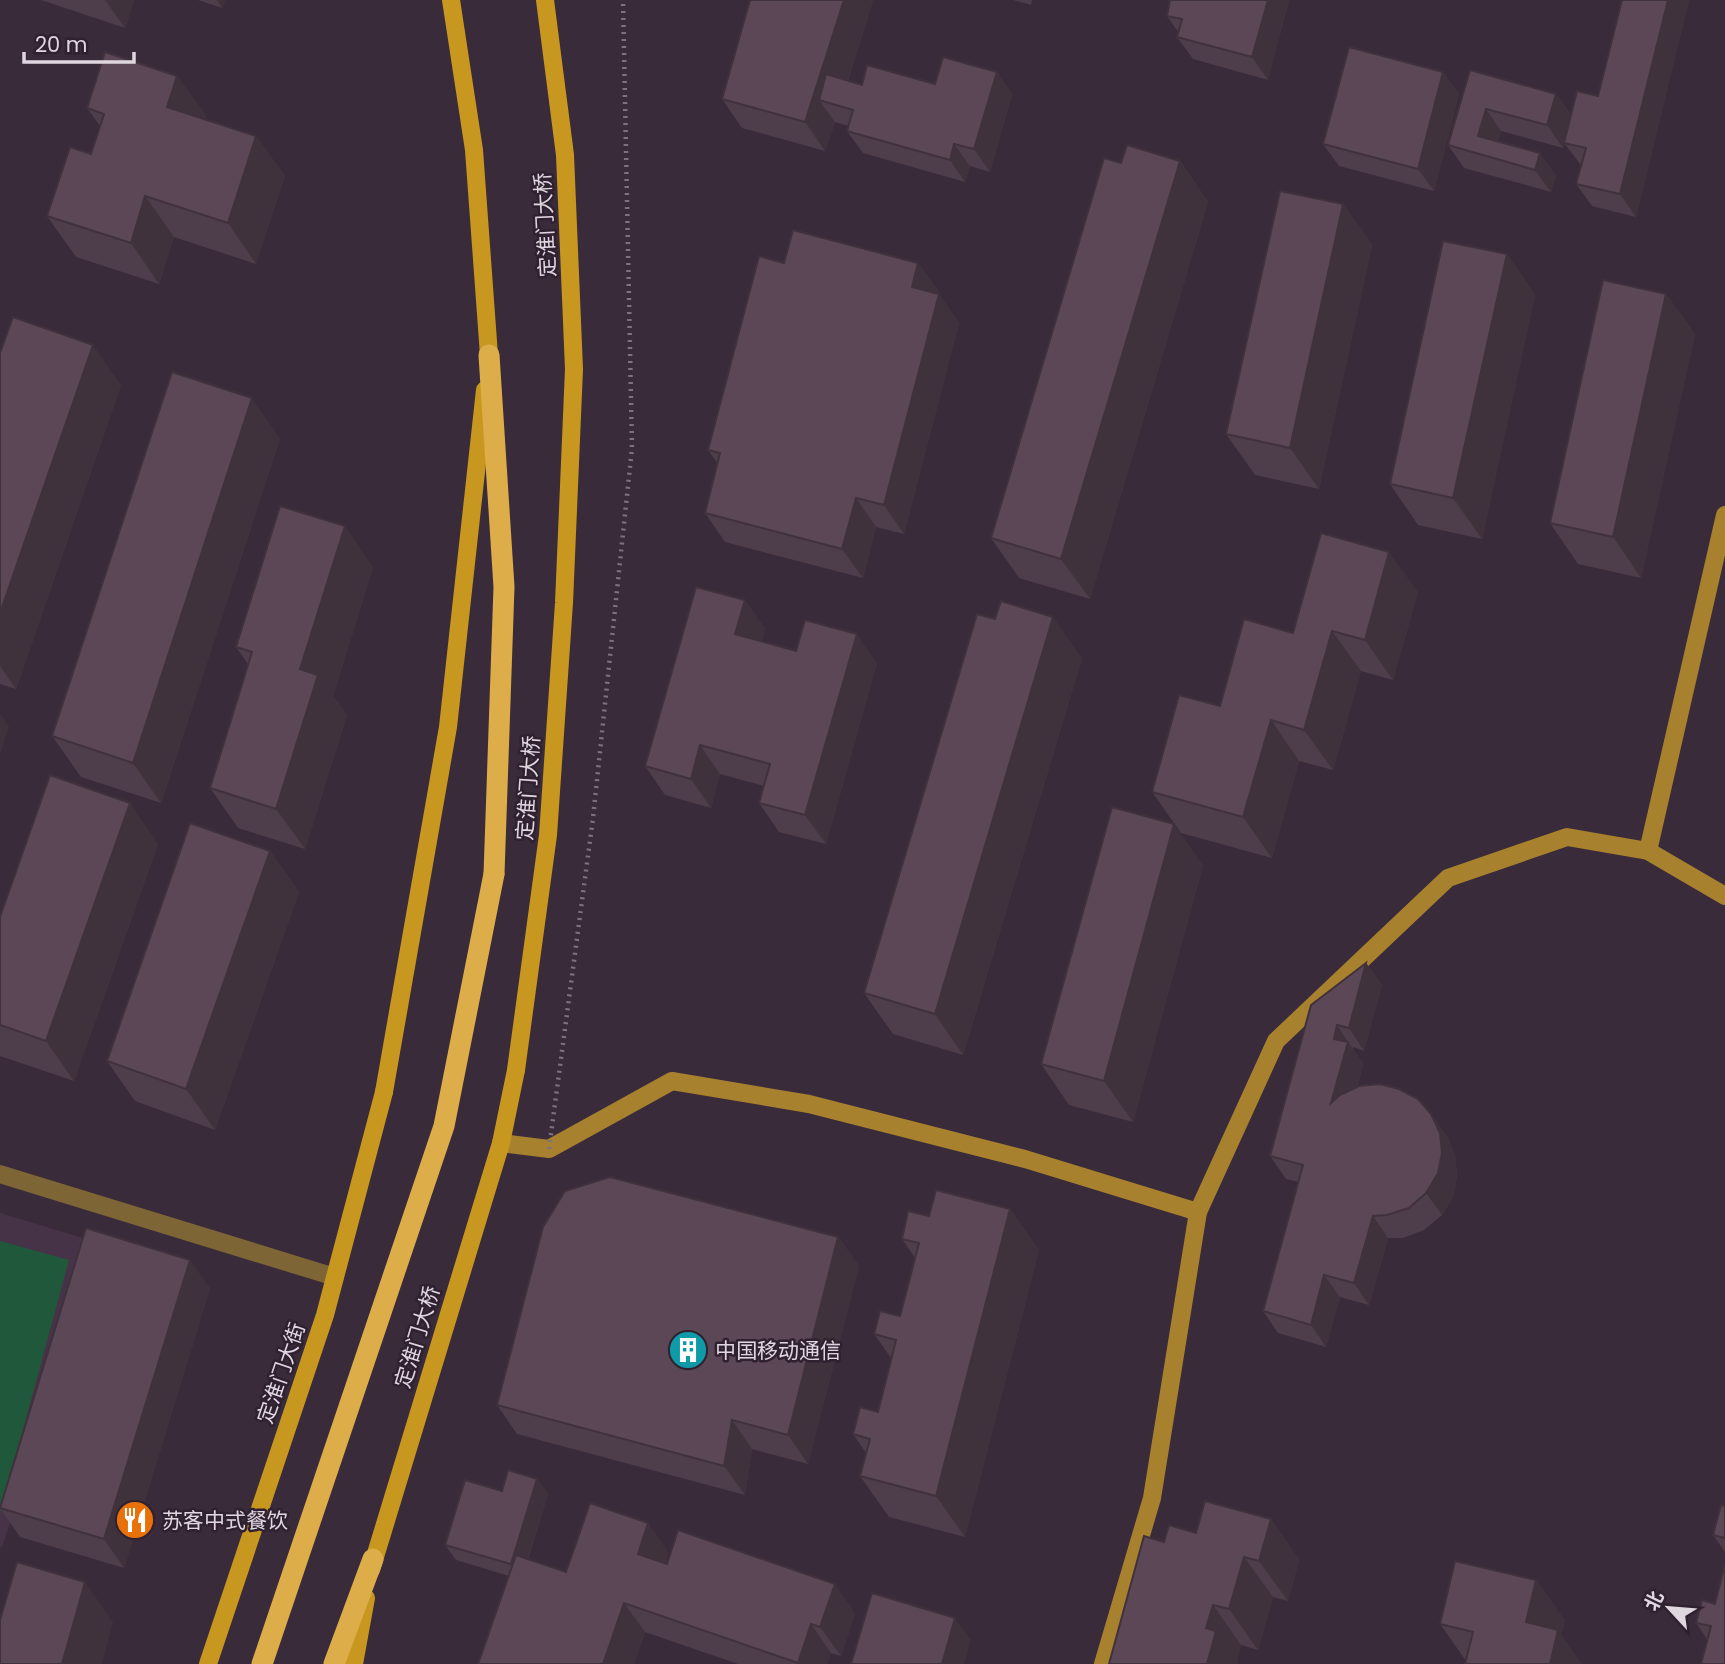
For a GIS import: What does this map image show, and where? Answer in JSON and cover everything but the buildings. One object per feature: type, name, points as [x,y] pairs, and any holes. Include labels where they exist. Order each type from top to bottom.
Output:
[{"type":"highway","points":[[262,1664],[444,1126],[494,874],[504,587],[489,355]]},
{"type":"highway","points":[[334,1664],[373,1559]]},
{"type":"main road","points":[[451,0],[474,150],[489,355]]},
{"type":"main road","name":"定淮门大桥","points":[[373,1559],[501,1143],[516,1070],[548,835],[564,603],[574,369],[565,155],[545,0]]},
{"type":"main road","name":"定淮门大街","points":[[208,1664],[325,1315],[384,1092],[448,727],[489,355]]},
{"type":"main road","points":[[354,1664],[373,1559]]},
{"type":"street","points":[[1648,851],[1725,515]]},
{"type":"street","points":[[1103,1664],[1152,1498],[1198,1212],[1276,1041],[1448,878],[1567,837],[1648,851],[1725,896]]},
{"type":"street","points":[[501,1143],[549,1149],[672,1081],[823,1107],[1025,1159],[1198,1212]]},
{"type":"street","points":[[0,1174],[335,1277]]},
{"type":"path","points":[[549,1149],[593,818],[632,448],[623,0]]},
{"type":"shaded area","points":[[0,1213],[96,1242],[2,1548],[0,1547]]},
{"type":"green space","points":[[0,1241],[69,1260],[0,1514]]},
{"type":"place","name":"中国移动通信","points":[[688,1350]]},
{"type":"place","name":"苏客中式餐饮","points":[[135,1520]]}]
